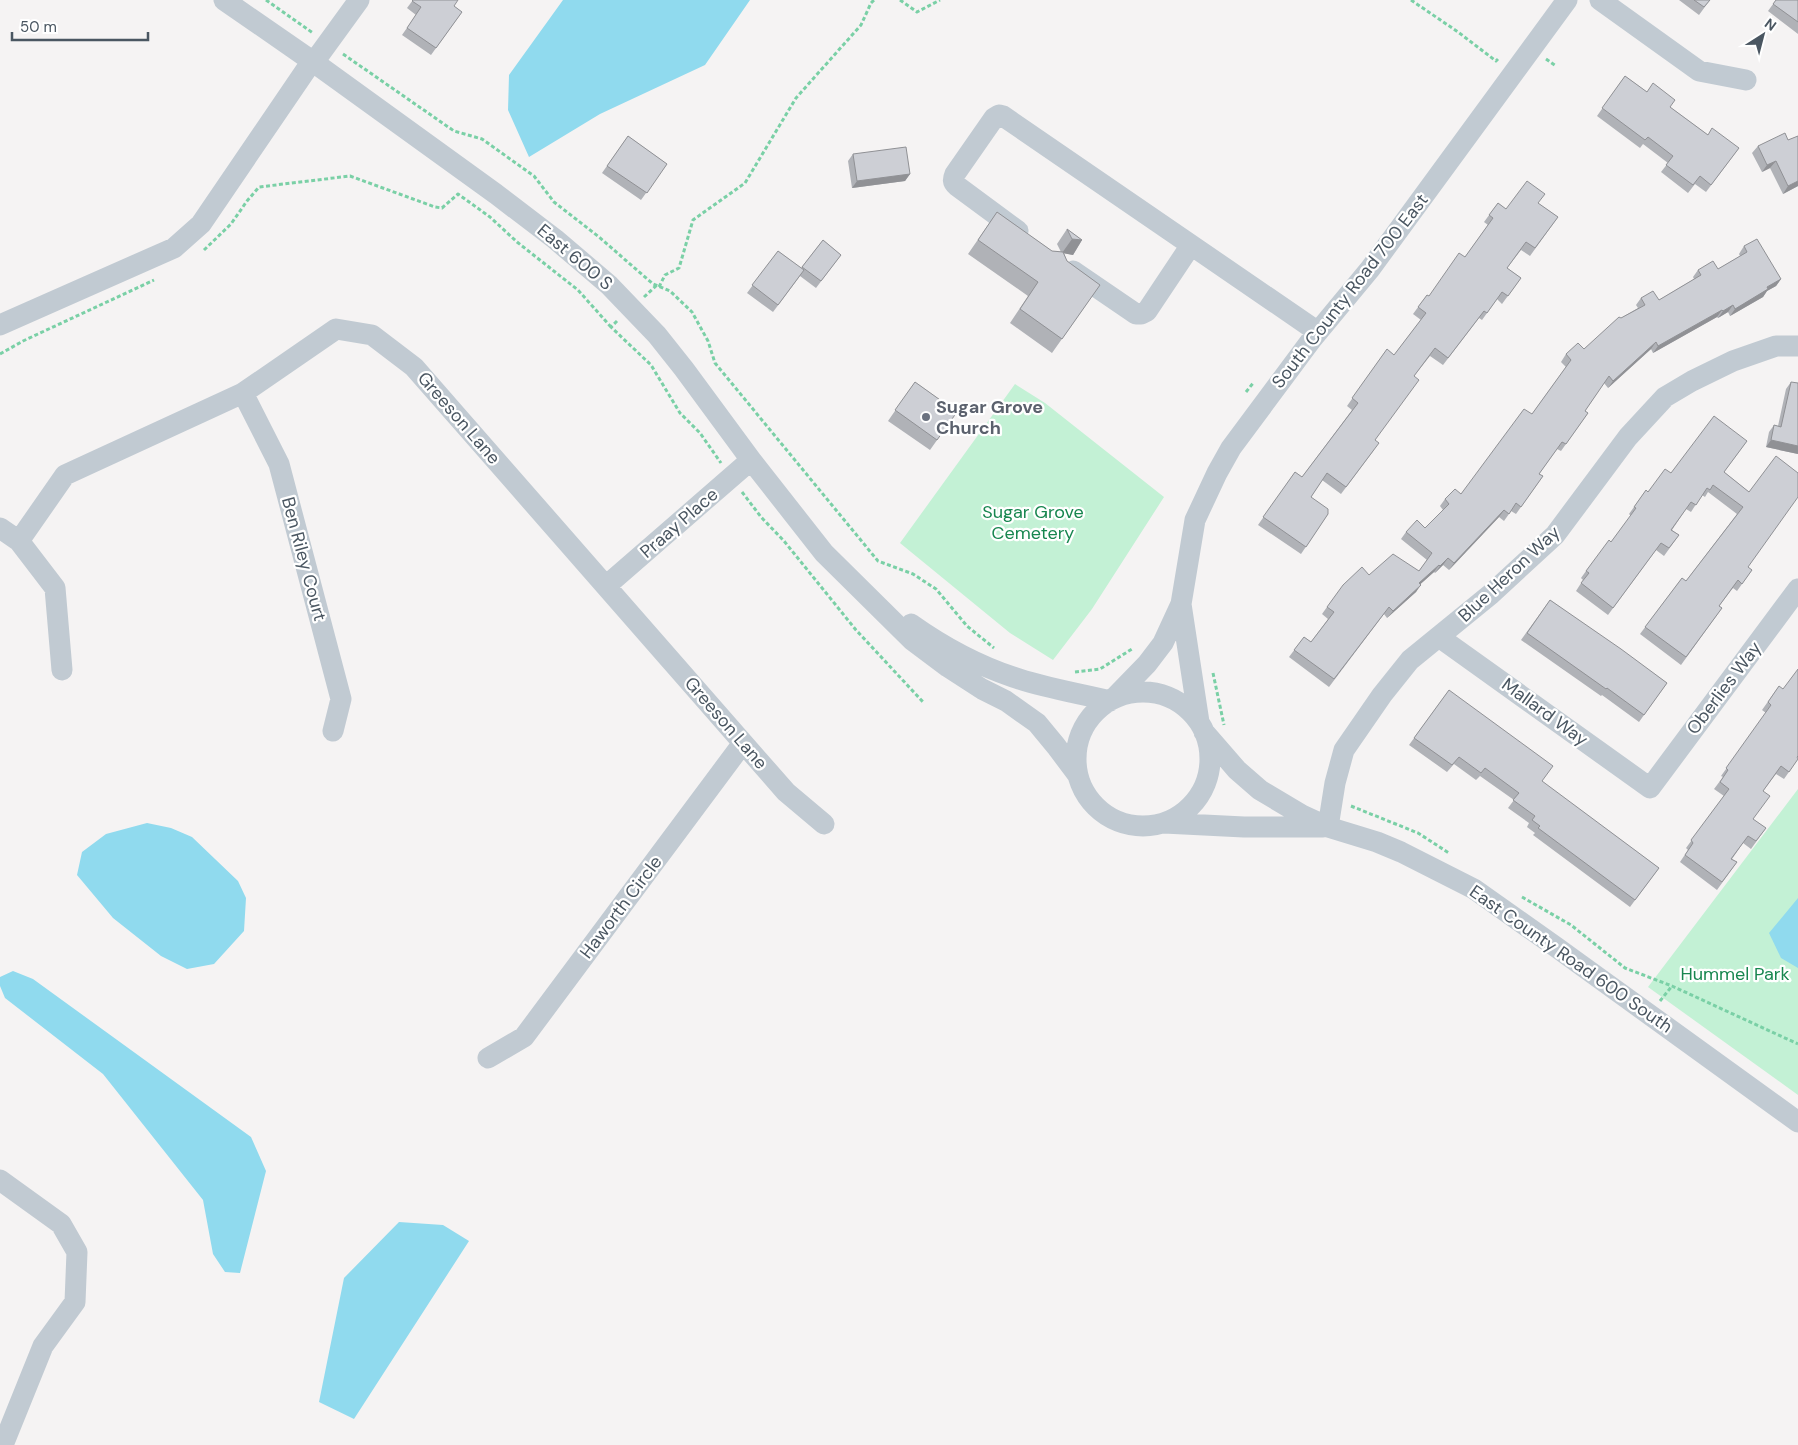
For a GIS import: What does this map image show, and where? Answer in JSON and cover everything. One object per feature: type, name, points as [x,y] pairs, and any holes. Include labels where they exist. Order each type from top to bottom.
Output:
[{"type":"street","name":"East 600 S","points":[[224,0],[313,61],[511,206],[555,239],[609,285],[663,342],[751,460],[820,547],[858,586]]},
{"type":"street","points":[[0,325],[174,248],[201,224],[313,61],[359,0]]},
{"type":"street","name":"South County Road 700 East","points":[[1112,700],[1147,664],[1160,646],[1181,604],[1195,520],[1216,472],[1237,440],[1318,332],[1370,269],[1567,0]]},
{"type":"street","points":[[1600,0],[1699,72],[1746,80]]},
{"type":"street","points":[[1034,243],[954,183],[953,180],[955,174],[994,118],[999,115],[1318,332]]},
{"type":"street","points":[[1065,265],[1136,314],[1141,314],[1147,310],[1191,245]]},
{"type":"street","name":"Greeson Lane","points":[[19,541],[65,475],[242,393],[336,329],[372,335],[414,367],[786,792],[824,824]]},
{"type":"street","name":"Blue Heron Way","points":[[1328,827],[1336,777],[1344,750],[1382,695],[1410,660],[1491,594],[1555,535],[1628,437],[1665,397],[1692,381],[1734,361],[1776,346],[1798,346]]},
{"type":"street","name":"Ben Riley Court","points":[[242,393],[279,464],[341,698],[333,732]]},
{"type":"street","name":"Praay Place","points":[[606,586],[751,460]]},
{"type":"street","points":[[0,528],[19,541],[55,588],[62,670]]},
{"type":"street","points":[[858,586],[924,632],[961,654],[992,669],[1034,684],[1112,700]]},
{"type":"street","points":[[858,586],[912,640],[948,667],[982,689],[1006,701],[1037,724],[1077,774],[1087,797],[1105,815],[1129,825],[1153,826],[1164,823],[1174,819],[1192,806],[1208,776],[1210,759],[1209,727],[1183,706],[1163,695],[1138,692],[1125,694],[1112,700],[1093,714],[1080,736],[1076,754],[1077,774]]},
{"type":"street","name":"Oberlies Way","points":[[1650,788],[1798,589]]},
{"type":"street","name":"South County Road 700 East","points":[[1181,604],[1209,727]]},
{"type":"street","name":"Mallard Way","points":[[1439,637],[1650,788]]},
{"type":"street","name":"East County Road 600 South","points":[[1209,727],[1237,770],[1260,790],[1328,827],[1377,842],[1401,852],[1481,894],[1795,1114]]},
{"type":"street","name":"Haworth Circle","points":[[488,1058],[524,1036],[743,743]]},
{"type":"street","name":"East County Road 600 South","points":[[1164,823],[1244,827],[1328,827]]},
{"type":"street","points":[[0,1180],[61,1224],[77,1252],[76,1302],[43,1346],[3,1445]]},
{"type":"path","points":[[266,0],[454,131],[482,139],[534,176],[554,202],[598,236],[653,284],[670,291],[692,312],[708,341],[716,363],[878,561],[913,574],[936,588],[967,626],[1000,653]]},
{"type":"path","points":[[659,287],[665,275],[679,268],[693,220],[745,183],[796,98],[861,25],[874,0]]},
{"type":"path","points":[[900,0],[917,12],[940,0]]},
{"type":"path","points":[[1411,0],[1496,61],[1503,54]]},
{"type":"path","points":[[197,255],[231,224],[259,187],[350,176],[435,208],[442,208],[458,194],[490,217],[517,242],[578,290],[611,327]]},
{"type":"path","points":[[0,354],[23,341],[144,286],[159,277]]},
{"type":"path","points":[[1066,673],[1100,670],[1139,645],[1160,646]]},
{"type":"path","points":[[1209,727],[1213,671]]},
{"type":"path","points":[[1332,801],[1361,809],[1418,833],[1452,855]]},
{"type":"path","points":[[1520,896],[1571,925],[1625,968],[1672,986],[1798,1044]]},
{"type":"green space","name":"Sugar Grove Cemetery","points":[[1015,384],[1045,403],[1164,497],[1092,609],[1053,660],[1010,633],[900,543]]},
{"type":"green space","name":"Hummel Park","points":[[1798,789],[1798,1095],[1648,987]]},
{"type":"water","points":[[563,0],[750,0],[705,65],[600,114],[529,157],[508,110],[509,75]]},
{"type":"water","points":[[147,823],[171,828],[192,837],[238,881],[246,898],[244,931],[214,964],[187,969],[161,956],[113,918],[77,875],[82,852],[106,834]]},
{"type":"water","points":[[1798,898],[1798,968],[1781,958],[1769,933]]},
{"type":"water","points":[[13,971],[33,979],[251,1137],[266,1171],[240,1273],[225,1272],[213,1254],[203,1200],[103,1074],[5,998],[0,986],[0,977]]},
{"type":"water","points":[[399,1222],[443,1225],[469,1241],[354,1419],[319,1402],[344,1278]]},
{"type":"building","points":[[413,0],[458,0],[454,6],[462,12],[436,48],[407,28],[421,7]]},
{"type":"building","points":[[1694,0],[1710,0],[1704,7]]},
{"type":"building","points":[[1776,0],[1798,0],[1798,22],[1773,4]]},
{"type":"building","points":[[1625,76],[1647,92],[1653,83],[1675,100],[1670,107],[1708,135],[1712,128],[1739,148],[1711,185],[1700,176],[1693,185],[1666,165],[1673,156],[1648,137],[1645,140],[1602,108]]},
{"type":"building","points":[[1785,133],[1788,140],[1798,136],[1798,181],[1788,186],[1776,161],[1767,165],[1758,146]]},
{"type":"building","points":[[628,136],[667,164],[647,193],[607,166]]},
{"type":"building","points":[[906,147],[910,174],[857,181],[853,154]]},
{"type":"building","points":[[1527,181],[1545,194],[1538,203],[1558,217],[1535,248],[1526,242],[1507,268],[1521,278],[1508,296],[1502,292],[1487,313],[1484,311],[1448,358],[1435,348],[1414,376],[1419,380],[1375,440],[1379,443],[1346,487],[1327,473],[1311,497],[1328,509],[1328,514],[1306,547],[1263,517],[1295,472],[1302,477],[1358,403],[1352,398],[1387,349],[1394,355],[1426,313],[1418,307],[1427,295],[1429,296],[1459,253],[1465,257],[1493,218],[1489,215],[1498,203],[1506,209]]},
{"type":"building","points":[[997,212],[1052,251],[1063,252],[1067,261],[1100,285],[1062,339],[1020,309],[1038,282],[978,240]]},
{"type":"building","points":[[1067,229],[1082,240],[1072,239]]},
{"type":"building","points":[[1757,239],[1781,279],[1735,309],[1733,305],[1722,310],[1658,346],[1656,342],[1613,381],[1609,376],[1585,411],[1588,413],[1566,444],[1562,442],[1539,474],[1543,476],[1521,507],[1516,503],[1509,514],[1504,510],[1454,563],[1448,558],[1419,583],[1421,585],[1393,611],[1389,607],[1334,679],[1294,650],[1304,637],[1311,642],[1334,612],[1327,607],[1343,585],[1362,567],[1369,575],[1393,554],[1419,571],[1432,553],[1406,532],[1417,520],[1425,528],[1449,504],[1445,499],[1455,489],[1461,494],[1524,409],[1532,414],[1571,360],[1566,354],[1578,343],[1584,349],[1619,317],[1621,318],[1645,305],[1641,298],[1653,291],[1659,300],[1701,275],[1698,270],[1713,261],[1718,269],[1747,252],[1744,246]]},
{"type":"building","points":[[823,240],[841,255],[821,281],[802,267]]},
{"type":"building","points":[[778,251],[804,270],[778,305],[752,285]]},
{"type":"building","points":[[915,382],[957,412],[937,440],[895,410]]},
{"type":"building","points":[[1791,382],[1798,383],[1798,446],[1771,440],[1774,425],[1781,427]]},
{"type":"building","points":[[1714,416],[1747,441],[1724,472],[1749,492],[1776,456],[1798,473],[1798,497],[1748,567],[1752,570],[1742,584],[1738,580],[1719,606],[1722,608],[1686,657],[1645,627],[1682,578],[1686,581],[1743,507],[1713,485],[1710,490],[1707,488],[1696,505],[1691,502],[1671,530],[1679,535],[1669,548],[1661,543],[1613,608],[1581,583],[1589,573],[1586,571],[1609,540],[1611,542],[1636,508],[1634,507],[1646,490],[1648,492],[1665,469],[1671,473]]},
{"type":"building","points":[[1550,600],[1667,683],[1644,715],[1527,633]]},
{"type":"building","points":[[1798,669],[1798,759],[1789,772],[1781,766],[1763,791],[1770,796],[1753,819],[1766,828],[1756,841],[1748,836],[1731,859],[1737,862],[1722,882],[1685,855],[1693,843],[1691,840],[1729,789],[1720,782],[1728,770],[1726,768],[1771,705],[1768,702],[1779,686],[1783,689]]},
{"type":"building","points":[[1449,690],[1553,766],[1542,781],[1659,868],[1635,900],[1538,828],[1540,826],[1532,820],[1535,816],[1513,800],[1519,793],[1485,768],[1481,773],[1459,757],[1452,765],[1414,738]]},
{"type":"place","name":"Sugar Grove Church","points":[[926,417]]}]
